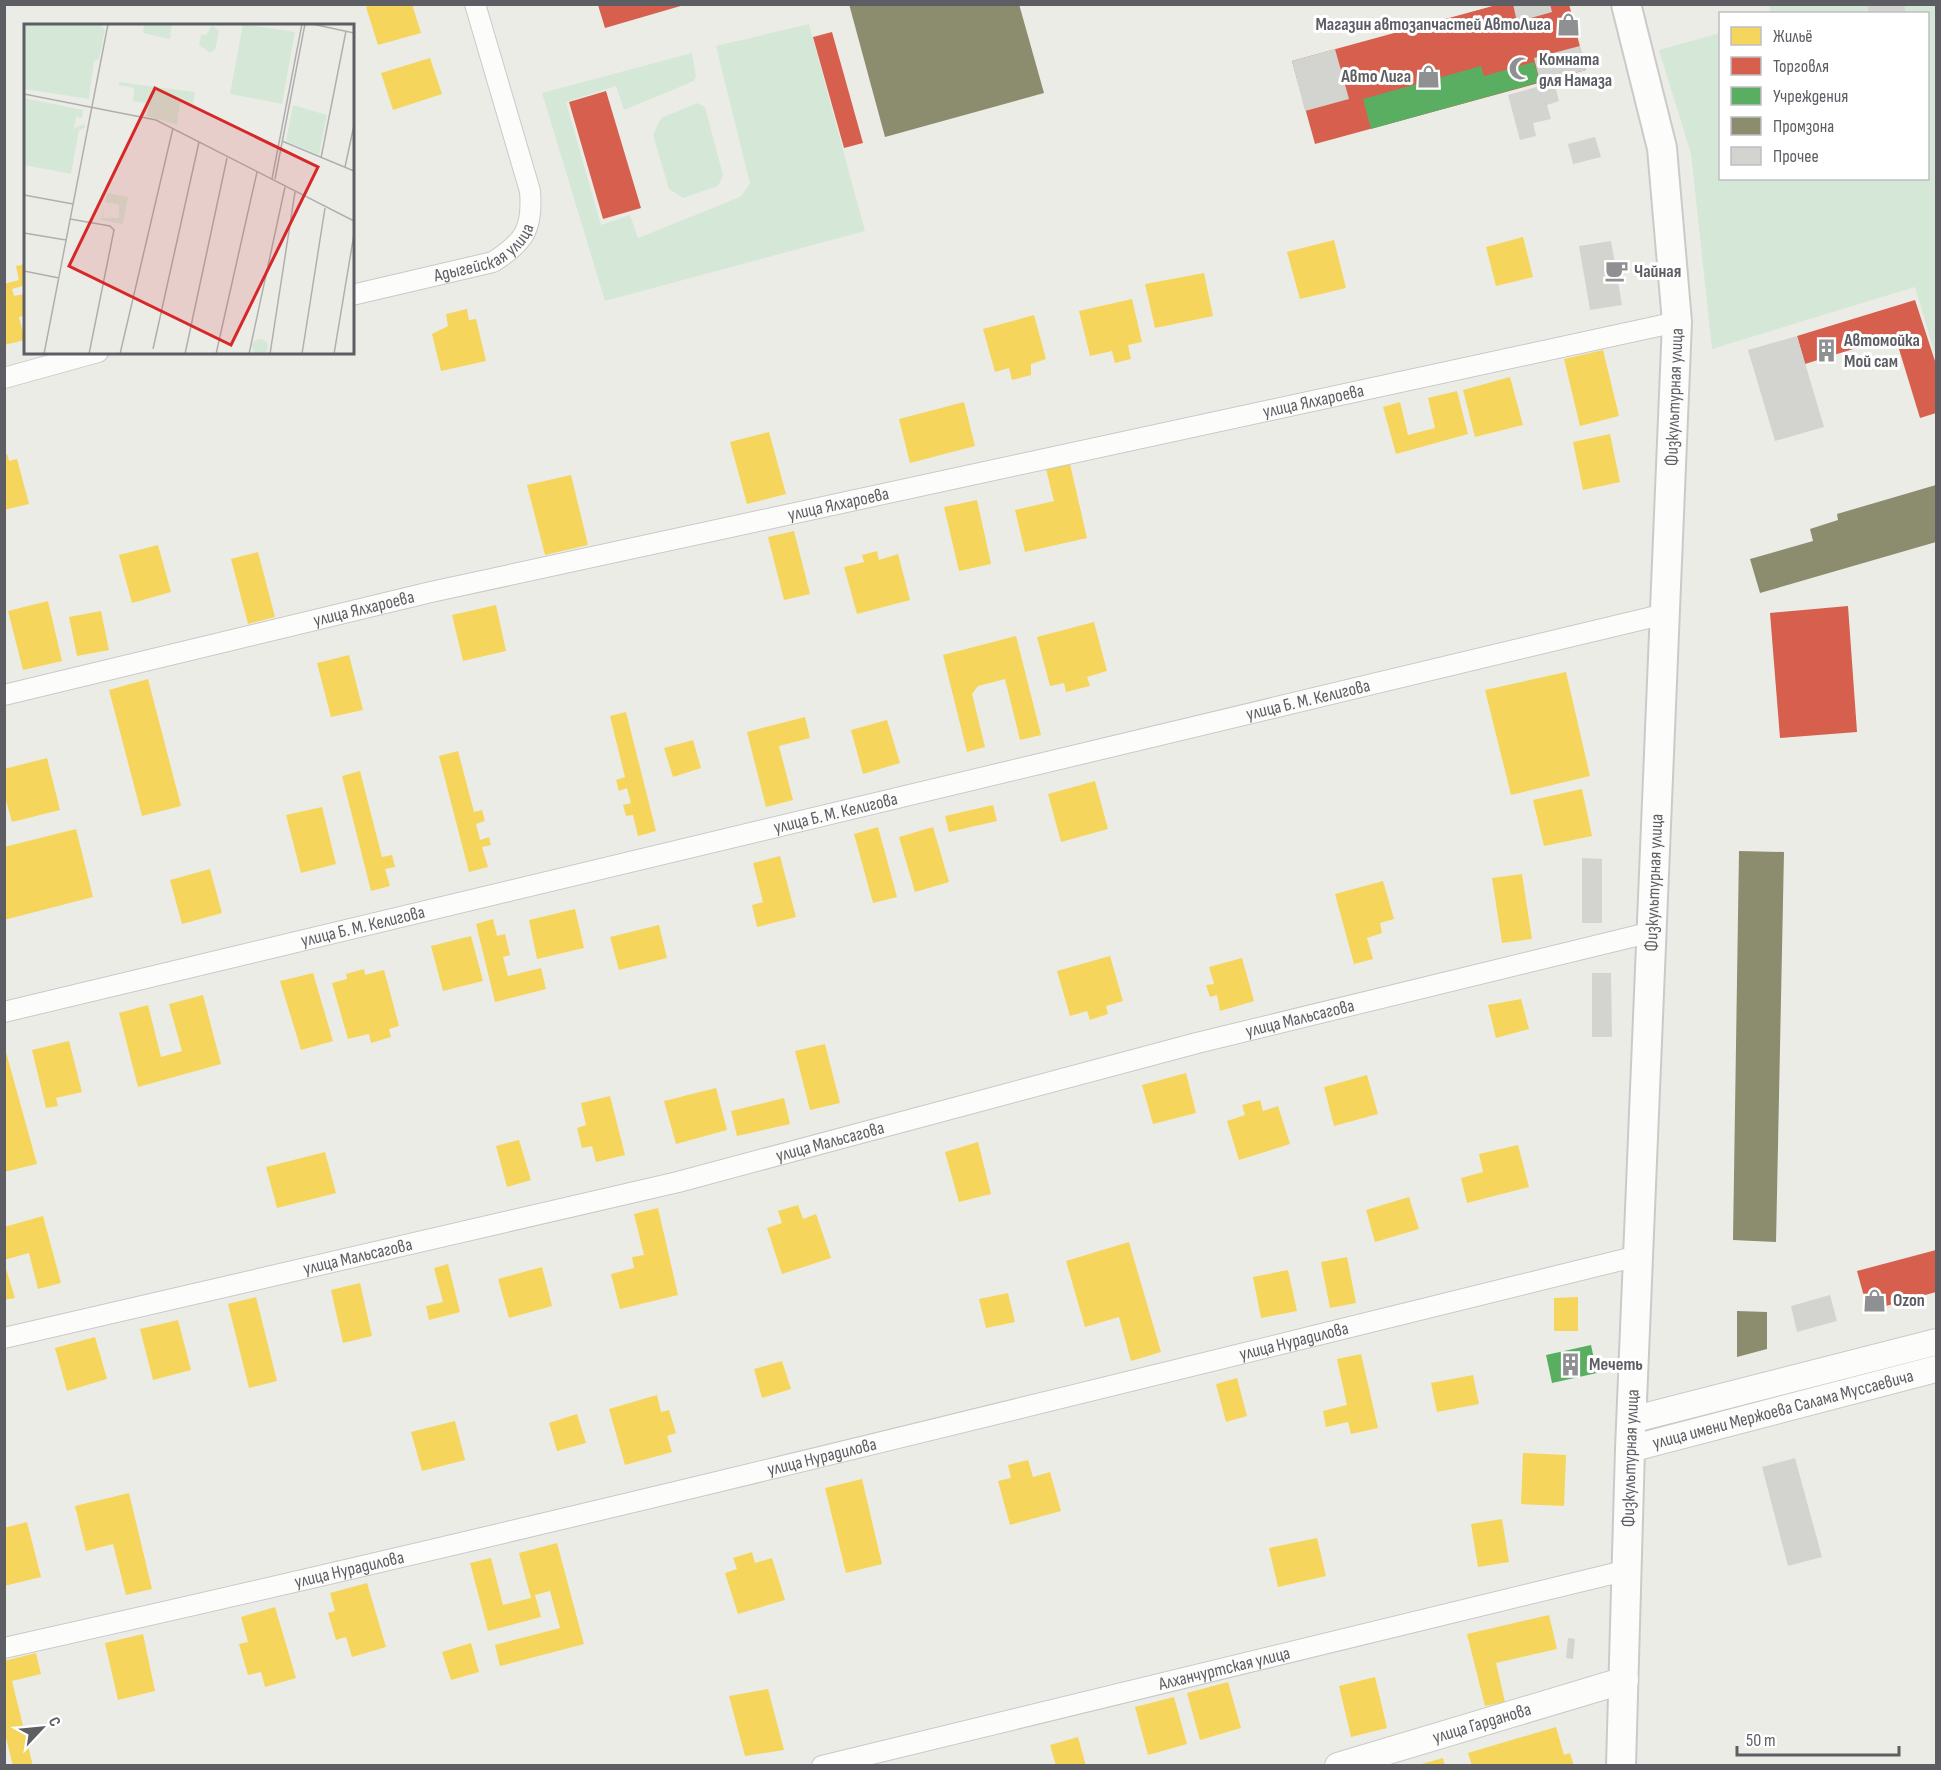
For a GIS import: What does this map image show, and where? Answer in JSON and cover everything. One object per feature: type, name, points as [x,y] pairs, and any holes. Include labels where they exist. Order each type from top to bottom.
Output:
[{"type":"main road","name":"Физкультурная улица","points":[[1621,1766],[1631,1420],[1677,322],[1662,148],[1626,4]]},
{"type":"street","name":"Адыгейская улица","points":[[354,295],[493,262],[509,252],[525,236],[532,214],[530,191],[475,4]]},
{"type":"street","name":"улица Ялхароева","points":[[4,695],[431,592],[1677,322]]},
{"type":"street","points":[[4,378],[91,354]]},
{"type":"street","name":"улица Б. М. Келигова","points":[[4,1012],[1665,614]]},
{"type":"street","name":"улица Мальсагова","points":[[4,1338],[678,1182],[1197,1043],[1652,932]]},
{"type":"street","name":"улица Нурадилова","points":[[4,1648],[370,1566],[691,1489],[1638,1256]]},
{"type":"street","name":"улица имени Мержоева Салама Муссаевича","points":[[1631,1420],[1936,1342]]},
{"type":"street","name":"улица имени Мержоева Салама Муссаевича","points":[[1630,1449],[1936,1370]]},
{"type":"street","name":"Алханчуртская улица","points":[[822,1766],[1628,1570]]},
{"type":"street","name":"улица Гарданова","points":[[1338,1766],[1625,1680]]},
{"type":"green space","points":[[1769,5],[1936,5],[1936,358],[1915,287],[1712,349],[1691,154],[1659,50],[1719,33],[1719,180],[1929,180],[1929,12],[1771,12]]},
{"type":"green space","points":[[809,24],[865,231],[605,301],[542,93],[692,53],[696,76],[694,81],[624,110],[616,86],[566,102],[601,225],[630,215],[638,238],[740,197],[750,184],[716,46]]},
{"type":"green space","points":[[697,103],[705,107],[723,175],[718,186],[683,198],[669,189],[653,135],[661,118]]},
{"type":"building: Жильё","points":[[374,4],[412,4],[421,33],[378,45],[366,7]]},
{"type":"building: Жильё","points":[[430,58],[442,94],[393,110],[381,73]]},
{"type":"building: Жильё","points":[[1523,237],[1533,277],[1496,286],[1486,247]]},
{"type":"building: Жильё","points":[[1334,240],[1346,288],[1300,299],[1287,252]]},
{"type":"building: Жильё","points":[[24,264],[24,286],[12,289],[14,296],[24,294],[24,316],[19,317],[24,340],[4,345],[4,284],[19,280],[16,266]]},
{"type":"building: Жильё","points":[[1204,273],[1213,316],[1155,328],[1145,284]]},
{"type":"building: Жильё","points":[[1132,299],[1142,342],[1128,345],[1131,359],[1115,363],[1112,351],[1090,356],[1079,311]]},
{"type":"building: Жильё","points":[[467,309],[469,320],[476,319],[486,361],[441,371],[432,334],[448,326],[446,314]]},
{"type":"building: Жильё","points":[[1034,315],[1046,359],[1031,364],[1031,375],[1012,380],[1009,368],[995,372],[983,329]]},
{"type":"building: Жильё","points":[[1603,350],[1619,416],[1580,426],[1564,359]]},
{"type":"building: Жильё","points":[[1510,377],[1523,425],[1475,437],[1463,390]]},
{"type":"building: Жильё","points":[[1457,391],[1468,434],[1396,454],[1383,407],[1400,402],[1408,435],[1435,428],[1428,398]]},
{"type":"building: Жильё","points":[[964,402],[975,446],[910,463],[899,419]]},
{"type":"building: Жильё","points":[[769,432],[786,494],[747,504],[730,442]]},
{"type":"building: Жильё","points":[[1610,434],[1620,482],[1583,490],[1573,442]]},
{"type":"building: Жильё","points":[[4,454],[7,454],[9,461],[17,459],[29,504],[4,510]]},
{"type":"building: Жильё","points":[[1070,464],[1087,538],[1025,552],[1015,510],[1054,501],[1046,469]]},
{"type":"building: Жильё","points":[[571,475],[588,545],[545,555],[527,485]]},
{"type":"building: Жильё","points":[[977,500],[991,564],[959,571],[944,507]]},
{"type":"building: Жильё","points":[[794,531],[810,594],[784,600],[768,537]]},
{"type":"building: Жильё","points":[[158,545],[171,592],[132,603],[119,555]]},
{"type":"building: Жильё","points":[[877,551],[879,560],[898,554],[910,600],[857,614],[844,567],[864,562],[862,555]]},
{"type":"building: Жильё","points":[[258,552],[275,617],[248,624],[231,559]]},
{"type":"building: Жильё","points":[[48,601],[62,661],[23,670],[8,611]]},
{"type":"building: Жильё","points":[[496,605],[506,651],[463,661],[452,615]]},
{"type":"building: Жильё","points":[[101,611],[109,650],[77,656],[69,617]]},
{"type":"building: Жильё","points":[[1094,622],[1107,671],[1087,677],[1090,686],[1066,692],[1064,683],[1050,686],[1037,637]]},
{"type":"building: Жильё","points":[[1016,636],[1041,735],[1020,740],[1005,679],[978,686],[972,694],[985,747],[967,752],[943,655]]},
{"type":"building: Жильё","points":[[349,655],[363,710],[331,717],[317,663]]},
{"type":"building: Жильё","points":[[1566,672],[1590,776],[1511,795],[1485,690]]},
{"type":"building: Жильё","points":[[148,679],[181,806],[142,816],[109,690]]},
{"type":"building: Жильё","points":[[626,712],[656,831],[638,836],[633,815],[626,816],[623,805],[631,803],[627,788],[619,791],[616,780],[625,777],[610,716]]},
{"type":"building: Жильё","points":[[805,717],[810,738],[779,746],[793,800],[766,807],[747,732]]},
{"type":"building: Жильё","points":[[887,720],[900,763],[863,774],[851,730]]},
{"type":"building: Жильё","points":[[693,740],[701,768],[673,777],[664,748]]},
{"type":"building: Жильё","points":[[458,751],[474,812],[482,810],[485,821],[476,824],[480,840],[489,837],[491,845],[482,847],[488,867],[469,872],[439,756]]},
{"type":"building: Жильё","points":[[47,758],[60,810],[12,822],[4,794],[4,769]]},
{"type":"building: Жильё","points":[[360,771],[382,857],[392,855],[395,867],[385,869],[390,886],[371,891],[342,776]]},
{"type":"building: Жильё","points":[[1095,781],[1108,829],[1061,842],[1048,794]]},
{"type":"building: Жильё","points":[[1582,789],[1592,836],[1544,846],[1533,800]]},
{"type":"building: Жильё","points":[[993,805],[997,821],[949,832],[945,816]]},
{"type":"building: Жильё","points":[[322,807],[336,864],[301,873],[286,815]]},
{"type":"building: Жильё","points":[[878,827],[897,897],[873,903],[854,834]]},
{"type":"building: Жильё","points":[[933,827],[949,882],[915,892],[899,837]]},
{"type":"building: Жильё","points":[[76,829],[93,897],[4,920],[4,847]]},
{"type":"building: Жильё","points":[[780,856],[796,917],[757,927],[752,905],[763,902],[753,863]]},
{"type":"building: Жильё","points":[[210,869],[222,913],[182,924],[170,880]]},
{"type":"building: Жильё","points":[[1522,874],[1532,939],[1502,943],[1492,878]]},
{"type":"building: Жильё","points":[[1383,881],[1394,919],[1380,923],[1382,933],[1367,938],[1373,959],[1354,964],[1335,894]]},
{"type":"building: Жильё","points":[[575,909],[584,948],[537,959],[529,920]]},
{"type":"building: Жильё","points":[[493,919],[497,936],[505,934],[510,955],[503,957],[508,976],[541,968],[546,989],[495,1002],[476,924]]},
{"type":"building: Жильё","points":[[659,925],[667,958],[619,970],[610,937]]},
{"type":"building: Жильё","points":[[471,936],[483,981],[443,991],[431,946]]},
{"type":"building: Жильё","points":[[1110,956],[1123,1001],[1106,1006],[1108,1014],[1090,1020],[1087,1011],[1070,1016],[1057,971]]},
{"type":"building: Жильё","points":[[1242,958],[1254,1001],[1220,1011],[1217,995],[1210,997],[1206,985],[1214,984],[1209,967]]},
{"type":"building: Жильё","points":[[364,969],[365,975],[384,970],[399,1026],[389,1029],[391,1037],[371,1043],[369,1034],[348,1039],[332,983],[347,979],[346,974]]},
{"type":"building: Жильё","points":[[313,973],[333,1041],[301,1050],[280,981]]},
{"type":"building: Жильё","points":[[203,995],[221,1064],[138,1087],[119,1013],[148,1005],[161,1057],[182,1051],[169,1004]]},
{"type":"building: Жильё","points":[[1521,999],[1529,1029],[1496,1038],[1488,1005]]},
{"type":"building: Жильё","points":[[69,1041],[82,1092],[56,1098],[58,1106],[46,1108],[32,1050]]},
{"type":"building: Жильё","points":[[825,1044],[840,1103],[810,1110],[795,1051]]},
{"type":"building: Жильё","points":[[4,1045],[37,1164],[4,1172]]},
{"type":"building: Жильё","points":[[1186,1073],[1196,1113],[1153,1124],[1142,1085]]},
{"type":"building: Жильё","points":[[1367,1075],[1378,1114],[1334,1126],[1324,1087]]},
{"type":"building: Жильё","points":[[716,1088],[727,1130],[676,1144],[664,1101]]},
{"type":"building: Жильё","points":[[610,1096],[625,1155],[596,1162],[592,1146],[582,1148],[577,1128],[586,1125],[581,1103]]},
{"type":"building: Жильё","points":[[784,1098],[790,1124],[737,1136],[731,1111]]},
{"type":"building: Жильё","points":[[1260,1100],[1263,1111],[1278,1106],[1290,1144],[1239,1160],[1227,1121],[1245,1115],[1242,1105]]},
{"type":"building: Жильё","points":[[519,1140],[531,1180],[507,1187],[496,1146]]},
{"type":"building: Жильё","points":[[978,1142],[991,1194],[959,1202],[945,1152]]},
{"type":"building: Жильё","points":[[1518,1145],[1529,1187],[1467,1203],[1461,1178],[1483,1172],[1479,1154]]},
{"type":"building: Жильё","points":[[325,1152],[336,1193],[277,1208],[266,1167]]},
{"type":"building: Жильё","points":[[1409,1197],[1419,1229],[1375,1242],[1366,1210]]},
{"type":"building: Жильё","points":[[798,1205],[803,1219],[816,1214],[831,1258],[782,1274],[767,1228],[782,1223],[778,1211]]},
{"type":"building: Жильё","points":[[658,1208],[678,1295],[620,1309],[611,1274],[634,1268],[632,1257],[644,1255],[634,1214]]},
{"type":"building: Жильё","points":[[43,1216],[61,1283],[38,1289],[29,1253],[4,1260],[4,1227]]},
{"type":"building: Жильё","points":[[1129,1242],[1161,1352],[1131,1361],[1119,1317],[1085,1327],[1066,1261]]},
{"type":"building: Жильё","points":[[1347,1257],[1356,1303],[1330,1308],[1321,1262]]},
{"type":"building: Жильё","points":[[4,1262],[15,1298],[4,1300]]},
{"type":"building: Жильё","points":[[448,1264],[460,1312],[429,1320],[426,1306],[443,1302],[434,1268]]},
{"type":"building: Жильё","points":[[542,1267],[552,1306],[509,1318],[498,1279]]},
{"type":"building: Жильё","points":[[1288,1270],[1297,1311],[1261,1318],[1253,1277]]},
{"type":"building: Жильё","points":[[360,1283],[372,1336],[343,1343],[331,1290]]},
{"type":"building: Жильё","points":[[1008,1293],[1015,1322],[986,1328],[979,1299]]},
{"type":"building: Жильё","points":[[256,1297],[277,1381],[249,1388],[228,1304]]},
{"type":"building: Жильё","points":[[1578,1297],[1578,1331],[1554,1331],[1554,1298]]},
{"type":"building: Жильё","points":[[178,1320],[191,1370],[153,1380],[140,1329]]},
{"type":"building: Жильё","points":[[95,1337],[107,1379],[67,1391],[55,1348]]},
{"type":"building: Жильё","points":[[1361,1354],[1378,1428],[1351,1434],[1348,1422],[1326,1427],[1323,1411],[1347,1405],[1337,1359]]},
{"type":"building: Жильё","points":[[782,1361],[791,1389],[762,1398],[754,1369]]},
{"type":"building: Жильё","points":[[1473,1375],[1479,1404],[1437,1412],[1431,1383]]},
{"type":"building: Жильё","points":[[1237,1378],[1247,1416],[1226,1422],[1216,1384]]},
{"type":"building: Жильё","points":[[657,1395],[661,1412],[669,1410],[676,1433],[667,1436],[672,1452],[625,1465],[609,1409]]},
{"type":"building: Жильё","points":[[577,1414],[586,1443],[557,1451],[549,1423]]},
{"type":"building: Жильё","points":[[455,1421],[465,1460],[422,1471],[411,1432]]},
{"type":"building: Жильё","points":[[1523,1453],[1566,1455],[1564,1506],[1521,1504]]},
{"type":"building: Жильё","points":[[1028,1460],[1033,1477],[1050,1472],[1061,1511],[1010,1525],[998,1481],[1011,1478],[1008,1465]]},
{"type":"building: Жильё","points":[[862,1479],[882,1564],[846,1573],[825,1488]]},
{"type":"building: Жильё","points":[[129,1493],[152,1589],[126,1595],[113,1544],[86,1551],[75,1506]]},
{"type":"building: Жильё","points":[[1502,1519],[1509,1562],[1478,1567],[1471,1524]]},
{"type":"building: Жильё","points":[[27,1522],[41,1577],[4,1586],[4,1528]]},
{"type":"building: Жильё","points":[[1317,1538],[1326,1576],[1278,1587],[1269,1548]]},
{"type":"building: Жильё","points":[[557,1543],[584,1644],[500,1666],[495,1645],[560,1628],[550,1591],[535,1595],[541,1617],[488,1631],[470,1563],[491,1558],[503,1605],[531,1598],[519,1553]]},
{"type":"building: Жильё","points":[[752,1552],[755,1563],[772,1558],[785,1600],[738,1614],[725,1573],[737,1569],[733,1558]]},
{"type":"building: Жильё","points":[[367,1583],[386,1647],[352,1657],[346,1637],[336,1640],[328,1613],[335,1611],[330,1593]]},
{"type":"building: Жильё","points":[[275,1607],[296,1678],[265,1687],[261,1672],[248,1675],[239,1644],[248,1642],[241,1617]]},
{"type":"building: Жильё","points":[[1549,1615],[1557,1649],[1496,1663],[1505,1702],[1485,1706],[1467,1634]]},
{"type":"building: Жильё","points":[[143,1634],[155,1691],[118,1700],[105,1643]]},
{"type":"building: Жильё","points":[[471,1643],[479,1672],[451,1680],[442,1652]]},
{"type":"building: Жильё","points":[[36,1653],[41,1674],[12,1681],[33,1766],[13,1766],[4,1730],[4,1661]]},
{"type":"building: Жильё","points":[[1375,1677],[1387,1728],[1351,1737],[1339,1686]]},
{"type":"building: Жильё","points":[[1228,1682],[1241,1728],[1200,1740],[1187,1693]]},
{"type":"building: Жильё","points":[[768,1689],[784,1750],[745,1756],[729,1696]]},
{"type":"building: Жильё","points":[[1174,1697],[1187,1744],[1148,1755],[1135,1707]]},
{"type":"building: Жильё","points":[[1556,1727],[1564,1755],[1570,1753],[1574,1766],[1472,1766],[1468,1753]]},
{"type":"building: Жильё","points":[[1078,1737],[1086,1766],[1056,1766],[1050,1745]]},
{"type":"building: Жильё","points":[[1443,1758],[1445,1766],[1418,1766],[1418,1765]]},
{"type":"building: Торговля","name":"Авто Лига","points":[[1500,4],[1569,4],[1586,70],[1315,144],[1292,61]]},
{"type":"building: Торговля","points":[[598,5],[684,5],[605,28]]},
{"type":"building: Торговля","points":[[832,32],[863,143],[844,148],[813,37]]},
{"type":"building: Торговля","points":[[606,91],[641,208],[603,219],[569,102]]},
{"type":"building: Торговля","name":"Автомойка Мой сам","points":[[1915,300],[1936,364],[1936,413],[1920,418],[1895,336],[1805,364],[1797,336]]},
{"type":"building: Торговля","points":[[1848,606],[1857,732],[1780,738],[1770,613]]},
{"type":"building: Торговля","points":[[1936,1250],[1936,1292],[1868,1311],[1857,1271]]},
{"type":"building: Учреждения","points":[[1534,62],[1540,82],[1371,129],[1363,99],[1481,66],[1484,76]]},
{"type":"building: Учреждения","name":"Мечеть","points":[[1591,1345],[1597,1373],[1552,1383],[1546,1355]]},
{"type":"building: Промзона","points":[[849,4],[1019,4],[1044,93],[885,137]]},
{"type":"building: Промзона","points":[[1936,485],[1936,542],[1760,593],[1750,559],[1813,541],[1810,529],[1838,520],[1837,514]]},
{"type":"building: Промзона","points":[[1739,851],[1784,852],[1776,1242],[1733,1240]]},
{"type":"building: Промзона","points":[[1737,1311],[1767,1312],[1767,1349],[1737,1357]]},
{"type":"building: Прочее","points":[[1513,4],[1550,4],[1552,12],[1517,22]]},
{"type":"building: Прочее","points":[[1867,4],[1904,4],[1906,12],[1869,12]]},
{"type":"building: Прочее","points":[[1580,46],[1586,70],[1540,82],[1534,58]]},
{"type":"building: Прочее","points":[[1335,49],[1349,99],[1305,111],[1292,61]]},
{"type":"building: Прочее","points":[[1554,82],[1559,101],[1547,105],[1551,119],[1533,123],[1536,136],[1520,140],[1508,95]]},
{"type":"building: Прочее","points":[[1595,137],[1601,157],[1573,164],[1568,144]]},
{"type":"building: Прочее","points":[[1611,241],[1622,305],[1590,310],[1579,246]]},
{"type":"building: Прочее","points":[[1797,336],[1824,427],[1775,441],[1748,350]]},
{"type":"building: Прочее","points":[[1582,858],[1602,859],[1602,923],[1582,923]]},
{"type":"building: Прочее","points":[[1592,973],[1611,973],[1612,1037],[1592,1037]]},
{"type":"building: Прочее","points":[[1830,1295],[1837,1321],[1797,1332],[1791,1306]]},
{"type":"building: Прочее","points":[[1795,1458],[1822,1557],[1788,1566],[1762,1467]]},
{"type":"building: Прочее","points":[[1568,1638],[1575,1639],[1573,1659],[1566,1658]]},
{"type":"place","name":"Магазин автозапчастей АвтоЛига","points":[[1569,24]]},
{"type":"place","name":"Комната для Намаза","points":[[1521,69]]},
{"type":"place","name":"Авто Лига","points":[[1429,76]]},
{"type":"place","name":"Чайная","points":[[1616,271]]},
{"type":"place","name":"Автомойка Мой сам","points":[[1826,350]]},
{"type":"place","name":"Ozon","points":[[1875,1300]]},
{"type":"place","name":"Мечеть","points":[[1571,1364]]}]
